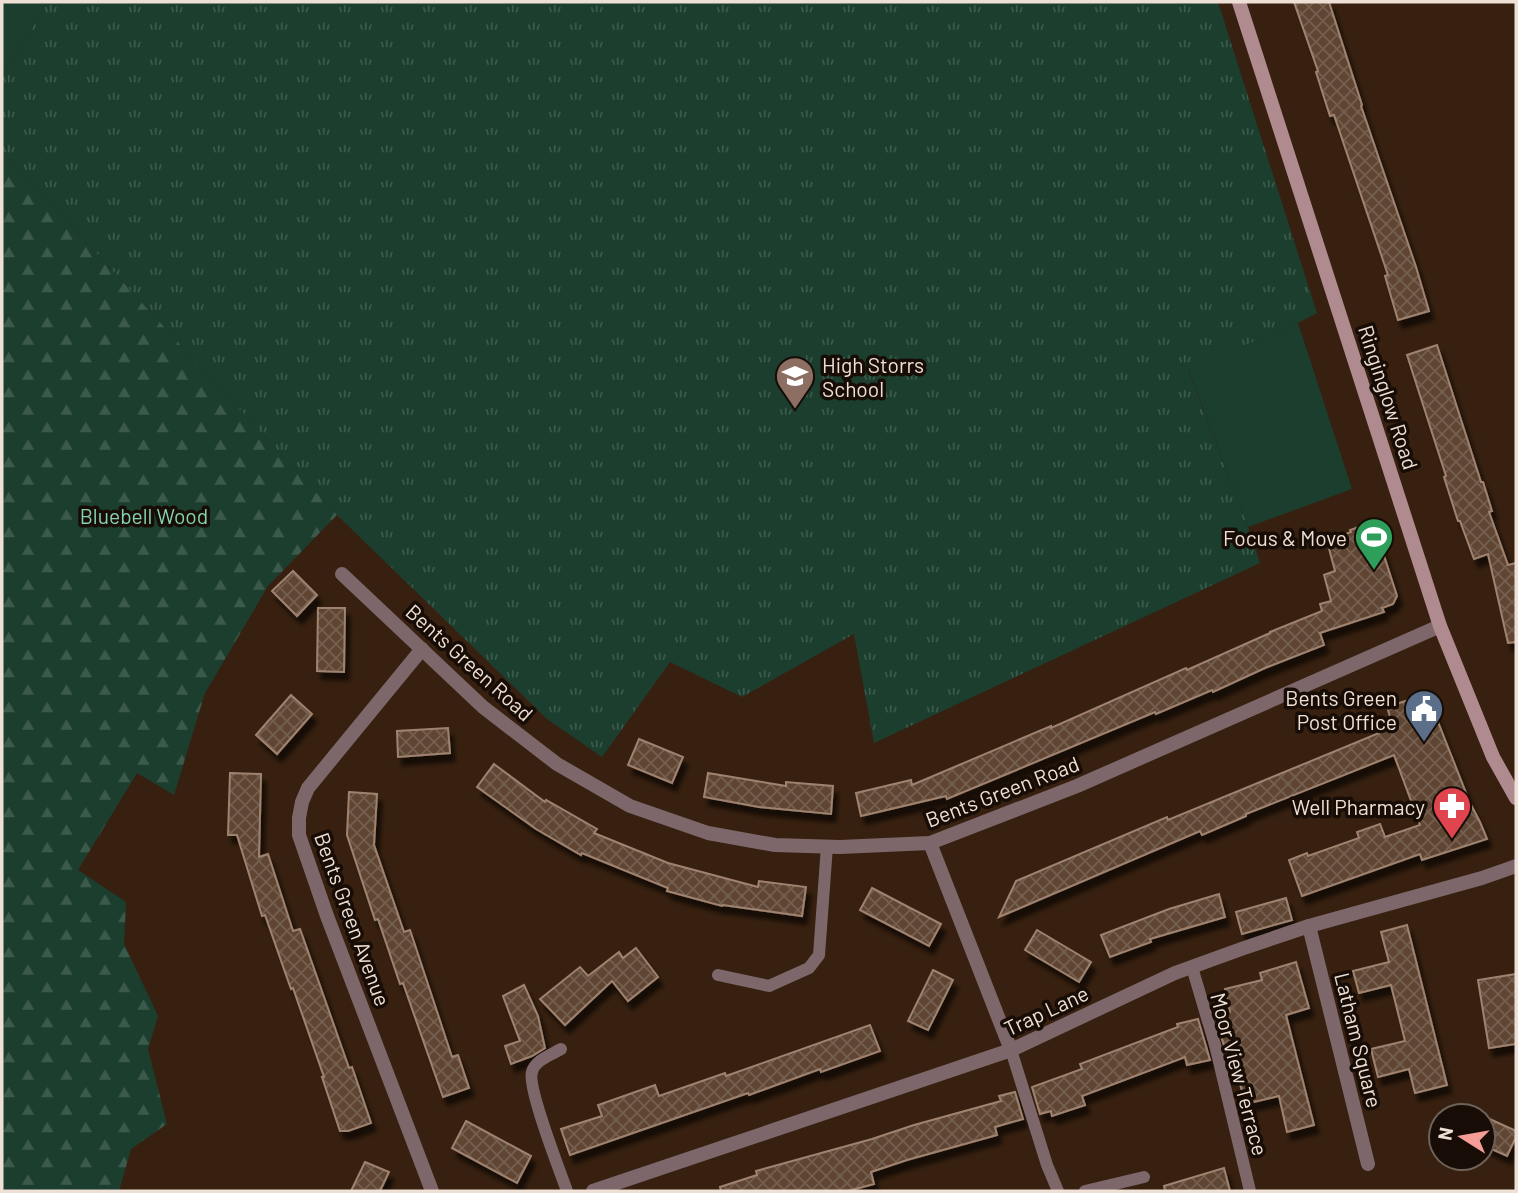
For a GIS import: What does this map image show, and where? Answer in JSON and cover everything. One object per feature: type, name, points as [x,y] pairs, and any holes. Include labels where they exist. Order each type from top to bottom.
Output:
[{"type":"street","name":"Ringinglow Road","points":[[1239,2],[1440,626],[1493,757],[1516,798]]},
{"type":"street","name":"Bents Green Road","points":[[342,574],[483,707],[556,764],[630,806],[708,833],[775,845],[930,843],[1077,786],[1440,626]]},
{"type":"street","name":"Bents Green Avenue","points":[[422,649],[308,788],[302,802],[299,835],[327,916],[432,1191]]},
{"type":"street","points":[[930,843],[1011,1049]]},
{"type":"street","name":"Trap Lane","points":[[593,1191],[1011,1049],[1175,973],[1244,948],[1309,926],[1516,866]]},
{"type":"street","name":"Latham Square","points":[[1309,926],[1368,1164]]},
{"type":"lane","points":[[718,975],[769,986],[809,968],[818,955],[827,846]]},
{"type":"lane","name":"Moor View Terrace","points":[[1192,967],[1215,1045],[1250,1191]]},
{"type":"lane","points":[[561,1049],[536,1064],[531,1074],[534,1096],[566,1191]]},
{"type":"lane","points":[[1011,1049],[1047,1165],[1058,1191]]},
{"type":"lane","points":[[1085,1191],[1144,1177]]},
{"type":"green space","points":[[2,2],[47,2],[2,77]]},
{"type":"green space","name":"High Storrs School","points":[[47,2],[1218,2],[1317,313],[1188,369],[1260,563],[874,743],[854,634],[742,697],[670,662],[602,757],[547,719],[337,515],[2,152],[2,77]]},
{"type":"green space","name":"Bluebell Wood","points":[[2,152],[337,515],[268,586],[205,693],[174,795],[137,773],[78,870],[126,902],[124,944],[158,1016],[148,1049],[167,1124],[131,1149],[119,1191],[2,1191]]},
{"type":"green space","points":[[1298,323],[1352,489],[1248,527],[1188,368]]},
{"type":"building","points":[[1294,2],[1329,2],[1429,311],[1398,320],[1385,276],[1388,275],[1334,115],[1330,116],[1316,72],[1318,71]]},
{"type":"building","points":[[1437,345],[1508,565],[1516,563],[1516,642],[1508,643],[1488,554],[1474,559],[1458,521],[1407,355]]},
{"type":"building","points":[[1367,524],[1375,528],[1397,596],[1393,604],[1382,608],[1384,612],[1320,633],[1324,645],[947,799],[946,796],[861,816],[856,793],[911,780],[912,785],[1322,611],[1320,604],[1331,601],[1324,575],[1335,571],[1327,541]]},
{"type":"building","points":[[293,571],[317,595],[297,616],[272,591]]},
{"type":"building","points":[[318,608],[345,608],[344,672],[317,671]]},
{"type":"building","points":[[1427,694],[1487,839],[1422,860],[1420,854],[1302,896],[1289,860],[1359,838],[1357,832],[1380,824],[1385,837],[1420,825],[1394,755],[1246,814],[1202,835],[1200,831],[999,917],[1016,881],[1167,817],[1168,820],[1384,731],[1381,723],[1391,720],[1387,707]]},
{"type":"building","points":[[291,695],[312,714],[277,754],[256,735]]},
{"type":"building","points":[[448,728],[450,753],[398,757],[397,731]]},
{"type":"building","points":[[639,739],[683,757],[672,783],[628,765]]},
{"type":"building","points":[[494,764],[545,802],[546,800],[597,829],[594,833],[668,863],[758,887],[759,881],[806,887],[802,916],[722,906],[667,891],[668,888],[582,853],[581,855],[536,829],[477,787]]},
{"type":"building","points":[[230,773],[261,774],[259,857],[268,854],[293,931],[300,929],[371,1123],[340,1131],[293,988],[291,989],[265,915],[262,916],[237,835],[228,835]]},
{"type":"building","points":[[708,773],[786,786],[786,782],[833,786],[831,814],[759,807],[704,797]]},
{"type":"building","points":[[349,792],[377,794],[374,845],[404,932],[410,930],[452,1057],[458,1055],[469,1088],[443,1097],[403,983],[400,984],[378,919],[375,920],[347,835]]},
{"type":"building","points":[[872,888],[941,924],[929,946],[860,910]]},
{"type":"building","points":[[1219,894],[1225,917],[1150,939],[1151,942],[1110,957],[1101,935],[1169,909]]},
{"type":"building","points":[[1286,898],[1292,920],[1242,934],[1236,912]]},
{"type":"building","points":[[1407,925],[1447,1085],[1415,1093],[1409,1069],[1378,1077],[1371,1049],[1405,1041],[1391,985],[1359,993],[1353,971],[1389,962],[1381,932]]},
{"type":"building","points":[[1037,930],[1091,962],[1079,982],[1025,950]]},
{"type":"building","points":[[636,948],[658,977],[628,1001],[612,981],[565,1025],[540,999],[580,967],[588,976],[619,952],[623,958]]},
{"type":"building","points":[[1296,962],[1309,1008],[1286,1015],[1314,1125],[1287,1132],[1279,1096],[1245,1104],[1233,1055],[1227,1056],[1215,1015],[1230,1012],[1225,989],[1262,980],[1260,973]]},
{"type":"building","points":[[933,970],[953,980],[928,1030],[908,1021]]},
{"type":"building","points":[[1516,974],[1516,1044],[1489,1048],[1478,980]]},
{"type":"building","points":[[524,985],[538,1016],[545,1048],[511,1064],[505,1046],[520,1041],[503,996]]},
{"type":"building","points":[[1198,1019],[1210,1060],[1187,1065],[1185,1057],[1082,1096],[1085,1105],[1052,1116],[1051,1111],[1040,1114],[1032,1087],[1082,1069],[1080,1064],[1178,1027],[1177,1024]]},
{"type":"building","points":[[870,1025],[880,1051],[749,1095],[748,1093],[570,1155],[561,1129],[602,1116],[598,1105],[655,1085],[659,1096],[725,1073],[726,1076]]},
{"type":"building","points":[[1015,1092],[1023,1119],[995,1127],[997,1135],[871,1172],[874,1184],[848,1191],[721,1191],[720,1187],[757,1175],[756,1171],[1001,1101],[999,1096]]},
{"type":"building","points":[[466,1121],[531,1156],[517,1183],[452,1148]]},
{"type":"building","points":[[1497,1122],[1516,1131],[1507,1156],[1497,1151]]},
{"type":"building","points":[[365,1162],[389,1172],[380,1191],[351,1191]]},
{"type":"building","points":[[1224,1168],[1230,1191],[1165,1191],[1164,1186]]},
{"type":"place","name":"High Storrs School","points":[[795,410]]},
{"type":"place","name":"Focus & Move","points":[[1374,571]]},
{"type":"place","name":"Bents Green Post Office","points":[[1424,743]]},
{"type":"place","name":"Well Pharmacy","points":[[1452,840]]}]
